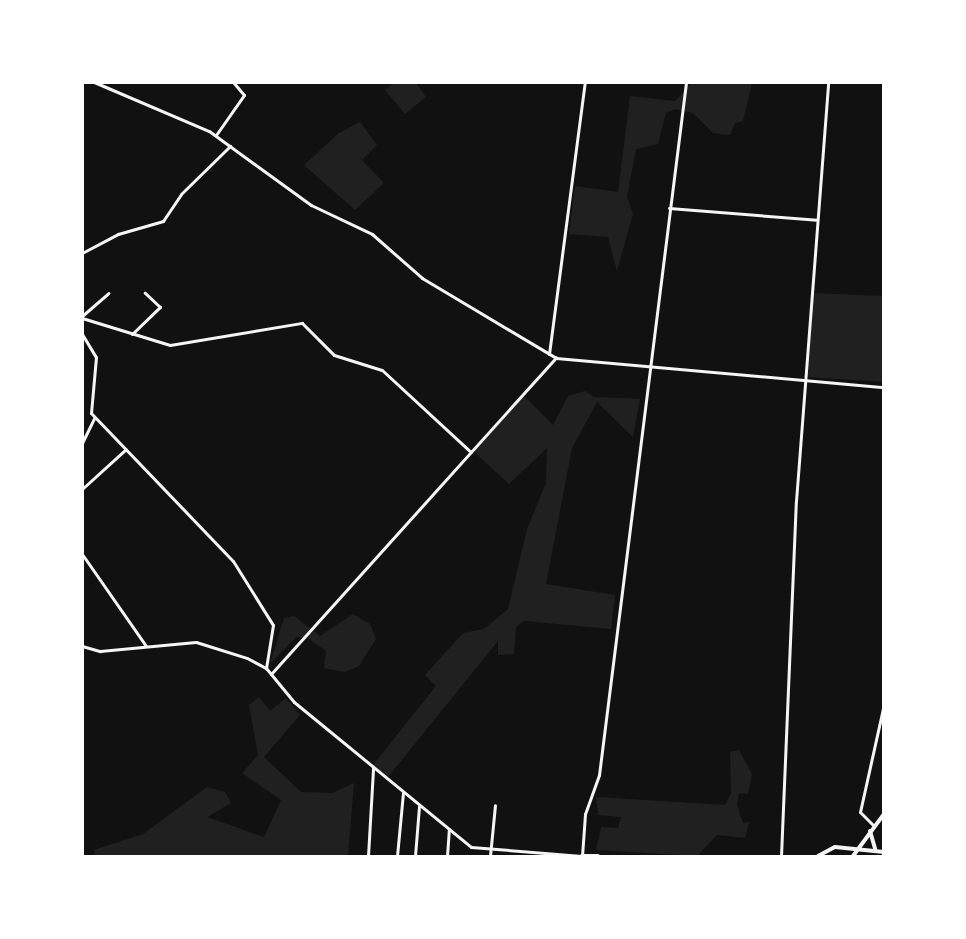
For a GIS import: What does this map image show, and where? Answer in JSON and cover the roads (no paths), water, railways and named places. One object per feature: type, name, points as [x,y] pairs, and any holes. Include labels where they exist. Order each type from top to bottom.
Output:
[{"type":"street","points":[[94,82],[216,135],[319,211],[372,234],[423,278],[556,358],[650,364],[884,387]]},
{"type":"street","points":[[216,135],[244,95],[233,82]]},
{"type":"street","points":[[549,354],[585,82]]},
{"type":"street","points":[[582,856],[585,814],[599,775],[686,82]]},
{"type":"street","points":[[781,856],[803,379],[828,82]]},
{"type":"street","points":[[82,253],[124,232],[164,221],[182,194],[230,146]]},
{"type":"street","points":[[669,208],[817,219]]},
{"type":"street","points":[[132,334],[160,307],[145,292]]},
{"type":"street","points":[[108,293],[82,317],[170,345],[302,323],[334,355],[382,370],[471,452]]},
{"type":"street","points":[[82,334],[96,357],[89,393],[94,418],[172,492],[242,574],[273,625],[266,668]]},
{"type":"street","points":[[271,674],[556,358]]},
{"type":"street","points":[[82,443],[94,418]]},
{"type":"street","points":[[884,432],[884,438]]},
{"type":"street","points":[[82,489],[126,449]]},
{"type":"street","points":[[82,554],[146,646]]},
{"type":"street","points":[[82,646],[100,651],[196,642],[266,668],[294,702],[471,847],[538,855],[598,856]]},
{"type":"street","points":[[873,825],[860,812],[884,704]]},
{"type":"street","points":[[368,856],[373,768]]},
{"type":"street","points":[[397,856],[402,792]]},
{"type":"street","points":[[490,856],[495,805]]},
{"type":"street","points":[[415,856],[419,806]]},
{"type":"street","points":[[853,856],[873,825],[884,814]]},
{"type":"street","points":[[447,856],[449,830]]},
{"type":"street","points":[[870,830],[875,850]]},
{"type":"street","points":[[818,856],[836,847],[884,852]]}]
